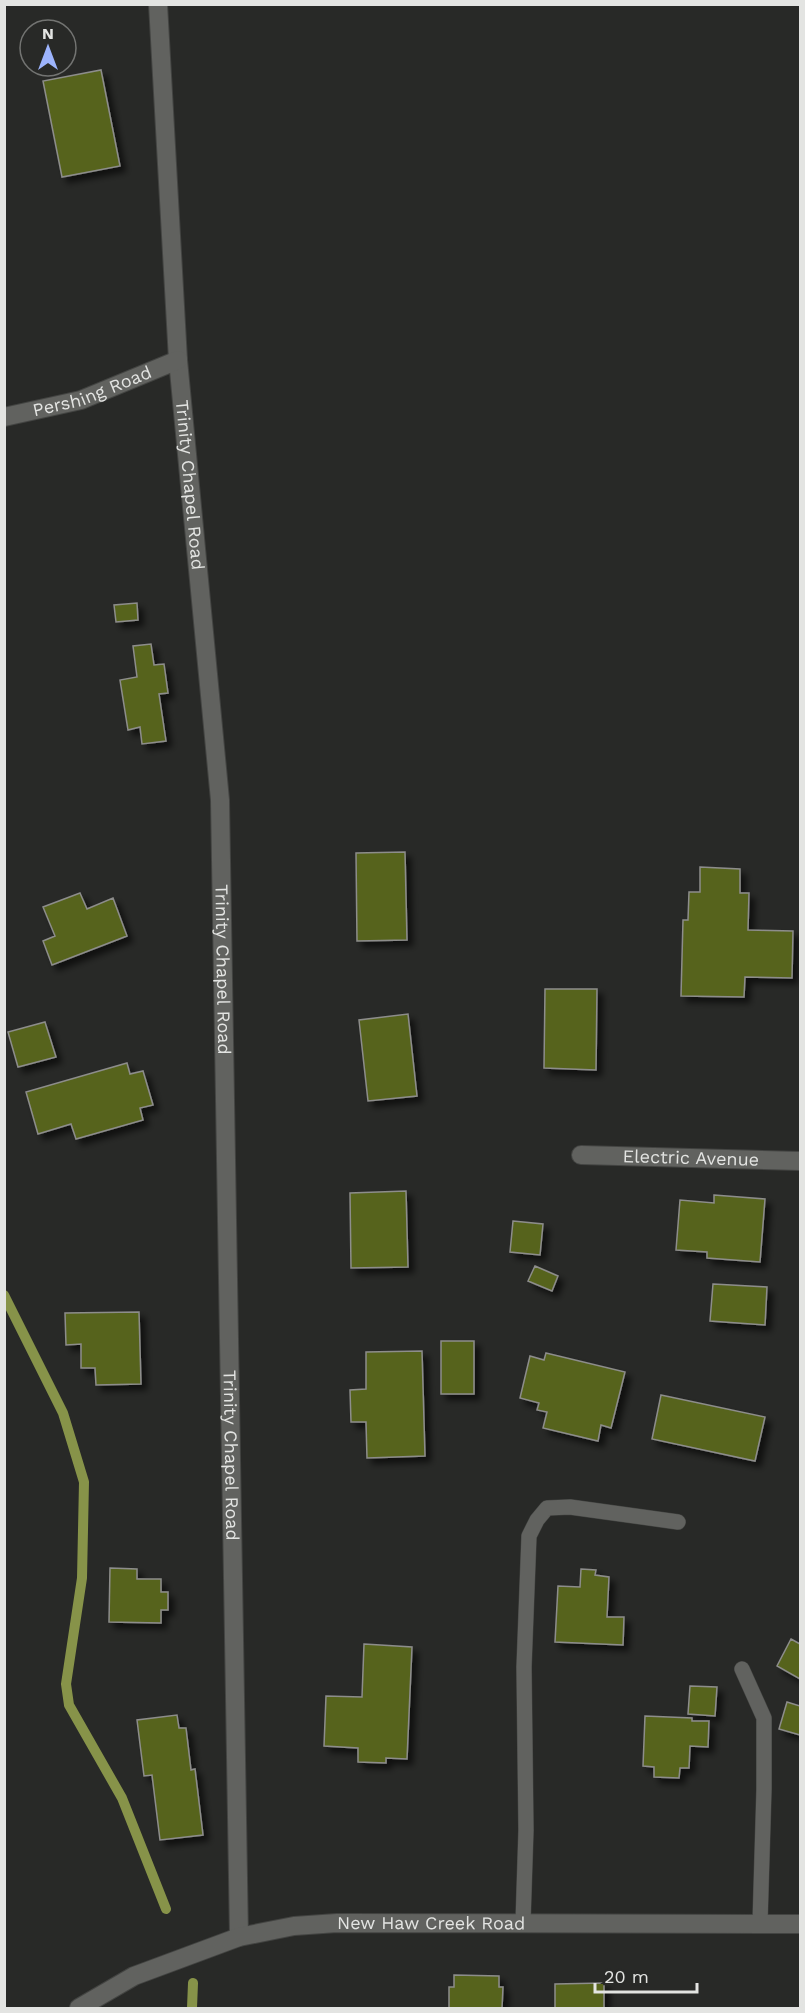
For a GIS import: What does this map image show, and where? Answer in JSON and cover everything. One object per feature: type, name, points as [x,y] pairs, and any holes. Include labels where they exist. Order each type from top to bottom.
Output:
[{"type":"street","name":"Trinity Chapel Road","points":[[158,4],[178,360],[220,800],[239,1937]]},
{"type":"street","name":"Pershing Road","points":[[4,417],[81,400],[178,360]]},
{"type":"street","name":"Electric Avenue","points":[[581,1155],[801,1161]]},
{"type":"street","name":"New Haw Creek Road","points":[[80,2008],[134,1976],[239,1937],[294,1926],[337,1923],[523,1922],[801,1924]]},
{"type":"lane","points":[[523,1922],[526,1830],[524,1667],[529,1536],[537,1520],[547,1508],[570,1507],[678,1522]]},
{"type":"lane","points":[[742,1669],[764,1718],[760,1923]]},
{"type":"building","points":[[101,70],[120,166],[62,177],[43,81],[78,78],[78,74]]},
{"type":"building","points":[[137,603],[138,620],[116,622],[114,605]]},
{"type":"building","points":[[151,644],[154,665],[164,664],[168,693],[159,694],[166,741],[142,744],[140,727],[128,730],[120,680],[137,677],[133,646]]},
{"type":"building","points":[[405,852],[407,940],[357,941],[356,853]]},
{"type":"building","points":[[700,867],[740,869],[740,893],[749,893],[748,930],[793,931],[792,978],[745,977],[744,997],[681,996],[683,920],[688,920],[689,892],[700,892]]},
{"type":"building","points":[[80,893],[87,909],[113,898],[127,936],[52,965],[43,941],[55,936],[43,907]]},
{"type":"building","points":[[545,989],[597,989],[596,1070],[544,1068]]},
{"type":"building","points":[[408,1014],[417,1096],[368,1101],[359,1020]]},
{"type":"building","points":[[45,1022],[56,1057],[18,1067],[8,1032]]},
{"type":"building","points":[[127,1063],[130,1074],[143,1071],[153,1105],[140,1108],[143,1120],[76,1139],[71,1124],[38,1134],[26,1092]]},
{"type":"building","points":[[406,1191],[408,1267],[351,1268],[350,1193]]},
{"type":"building","points":[[714,1195],[765,1199],[760,1262],[707,1258],[707,1252],[676,1250],[680,1200],[714,1203]]},
{"type":"building","points":[[513,1221],[543,1224],[540,1255],[510,1252]]},
{"type":"building","points":[[535,1266],[558,1276],[552,1291],[528,1281]]},
{"type":"building","points":[[713,1284],[767,1287],[765,1325],[710,1321]]},
{"type":"building","points":[[139,1312],[141,1384],[96,1385],[95,1368],[81,1368],[81,1344],[66,1345],[65,1313]]},
{"type":"building","points":[[441,1341],[474,1341],[474,1394],[441,1394]]},
{"type":"building","points":[[422,1351],[425,1456],[367,1458],[366,1422],[351,1422],[350,1390],[366,1389],[366,1352]]},
{"type":"building","points":[[546,1353],[625,1372],[611,1428],[601,1425],[598,1441],[543,1428],[547,1412],[537,1410],[539,1403],[520,1398],[530,1356],[544,1360]]},
{"type":"building","points":[[661,1395],[765,1417],[755,1461],[652,1439]]},
{"type":"building","points":[[110,1568],[137,1569],[137,1579],[161,1579],[161,1592],[168,1592],[168,1610],[161,1610],[161,1623],[109,1622]]},
{"type":"building","points":[[581,1569],[596,1570],[595,1575],[609,1577],[607,1617],[624,1617],[623,1645],[555,1642],[558,1586],[580,1587]]},
{"type":"building","points":[[791,1639],[800,1644],[800,1679],[777,1666]]},
{"type":"building","points":[[364,1644],[412,1647],[407,1759],[386,1758],[386,1763],[358,1762],[358,1748],[324,1746],[326,1696],[362,1697]]},
{"type":"building","points":[[690,1686],[717,1687],[715,1716],[688,1714]]},
{"type":"building","points":[[787,1702],[800,1706],[800,1735],[779,1729]]},
{"type":"building","points":[[177,1715],[179,1728],[186,1728],[191,1770],[195,1769],[203,1835],[160,1840],[152,1775],[144,1776],[137,1720]]},
{"type":"building","points":[[645,1716],[709,1721],[708,1747],[690,1746],[689,1768],[680,1768],[679,1778],[654,1777],[654,1767],[643,1766]]},
{"type":"building","points":[[454,1975],[499,1976],[499,1987],[503,1987],[502,2008],[449,2008],[449,1987],[454,1987]]},
{"type":"building","points":[[604,1983],[604,2008],[555,2008],[555,1984]]},
{"type":"waterway","points":[[4,1295],[63,1413],[84,1482],[82,1578],[66,1684],[69,1705],[122,1798],[166,1909]]},
{"type":"waterway","points":[[192,2008],[193,1983]]}]
